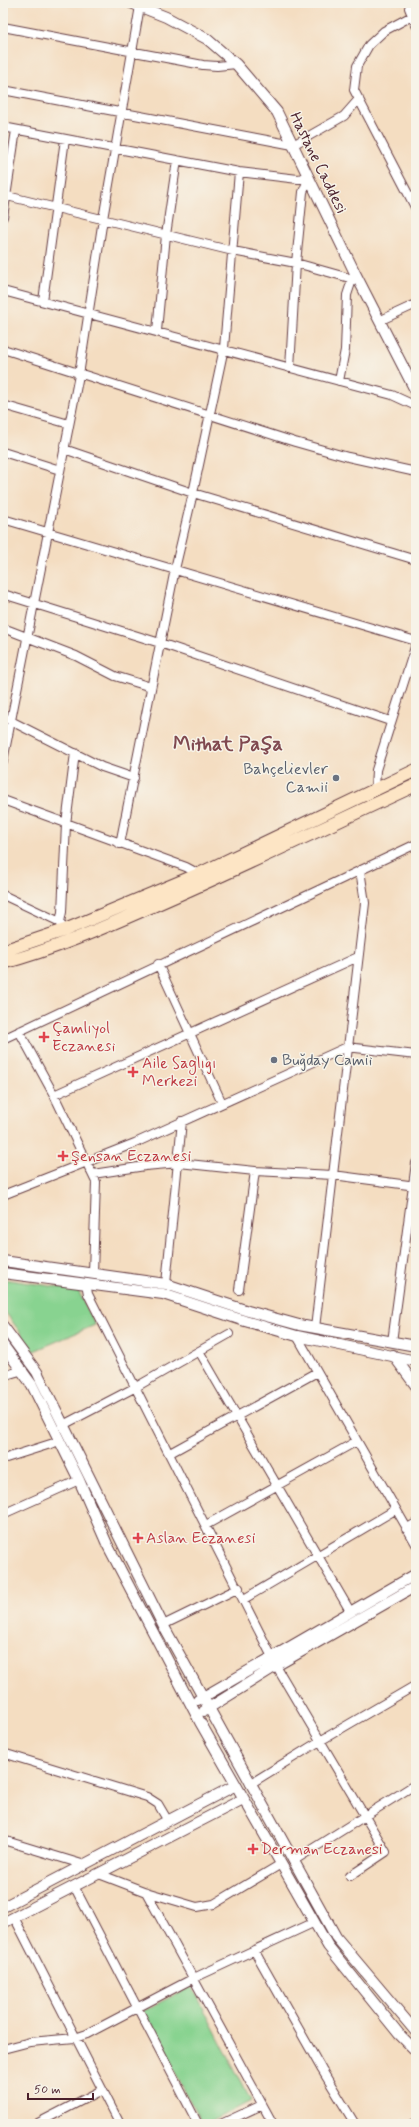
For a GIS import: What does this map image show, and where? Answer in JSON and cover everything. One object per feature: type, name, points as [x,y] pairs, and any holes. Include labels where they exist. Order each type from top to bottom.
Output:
[{"type":"main road","points":[[3,951],[63,926],[200,874],[416,770]]},
{"type":"main road","points":[[3,963],[49,950],[86,936],[207,883],[416,785]]},
{"type":"street","points":[[411,3],[408,8],[416,25]]},
{"type":"street","points":[[3,761],[26,636],[79,375],[103,219],[132,52],[136,4]]},
{"type":"street","name":"Hastane Caddesi","points":[[136,4],[166,17],[207,39],[236,64],[277,112],[309,177],[354,276],[416,392]]},
{"type":"street","points":[[412,16],[384,31],[369,44],[357,66],[354,90],[416,209]]},
{"type":"street","points":[[3,27],[203,65],[217,66],[236,64]]},
{"type":"street","points":[[3,90],[293,145],[344,116],[359,99]]},
{"type":"street","points":[[3,127],[239,172],[298,179],[309,177]]},
{"type":"street","points":[[3,217],[4,196],[16,130]]},
{"type":"street","points":[[42,301],[57,209],[65,139]]},
{"type":"street","points":[[157,332],[166,235],[177,160]]},
{"type":"street","points":[[120,844],[174,569],[193,493],[224,348],[239,172]]},
{"type":"street","points":[[290,368],[296,263],[303,192],[309,177]]},
{"type":"street","points":[[4,196],[233,251],[354,276],[347,296],[346,350],[340,381]]},
{"type":"street","points":[[3,291],[157,332],[224,348],[290,368],[392,395],[416,406]]},
{"type":"street","points":[[379,321],[416,304]]},
{"type":"street","points":[[3,349],[79,375],[302,444],[348,457],[416,472]]},
{"type":"street","points":[[3,405],[69,424]]},
{"type":"street","points":[[64,449],[193,493],[416,560]]},
{"type":"street","points":[[3,452],[60,470]]},
{"type":"street","points":[[3,519],[416,642],[390,721],[376,770],[375,789]]},
{"type":"street","points":[[3,594],[33,605],[160,644],[390,721]]},
{"type":"street","points":[[3,628],[76,656],[115,676],[151,687]]},
{"type":"street","points":[[3,717],[102,767],[134,778]]},
{"type":"street","points":[[63,926],[62,912],[66,824],[75,753]]},
{"type":"street","points":[[3,800],[186,867],[200,874]]},
{"type":"street","points":[[3,1038],[416,844]]},
{"type":"street","points":[[315,1328],[365,903],[360,870]]},
{"type":"street","points":[[3,896],[63,926]]},
{"type":"street","points":[[54,1095],[188,1032],[358,957]]},
{"type":"street","points":[[158,964],[222,1103]]},
{"type":"street","points":[[19,1031],[54,1095],[88,1162],[96,1182],[92,1272]]},
{"type":"street","points":[[3,1195],[88,1162],[347,1047],[416,1055]]},
{"type":"street","points":[[166,1284],[182,1121]]},
{"type":"street","points":[[93,1174],[145,1166],[179,1163],[255,1171],[333,1175],[415,1186]]},
{"type":"street","points":[[416,1163],[415,1186],[391,1348],[393,1356],[416,1386]]},
{"type":"street","points":[[239,1290],[255,1171]]},
{"type":"street","points":[[3,1261],[92,1272],[166,1284],[248,1311],[315,1328],[416,1346]]},
{"type":"street","points":[[3,1273],[163,1294],[245,1322],[297,1336],[416,1361]]},
{"type":"street","points":[[86,1284],[88,1294],[244,1599],[274,1661],[386,1852],[350,1876]]},
{"type":"street","points":[[3,1326],[37,1372],[163,1625],[336,1937],[416,2032]]},
{"type":"street","points":[[63,1426],[136,1387],[229,1334]]},
{"type":"street","points":[[297,1336],[406,1529],[416,1544]]},
{"type":"street","points":[[3,1345],[23,1370],[32,1385],[80,1480],[107,1544],[191,1704],[243,1799],[328,1946],[399,2034],[415,2049]]},
{"type":"street","points":[[199,1351],[350,1611]]},
{"type":"street","points":[[3,1376],[23,1370]]},
{"type":"street","points":[[170,1453],[238,1417],[317,1372]]},
{"type":"street","points":[[3,1459],[60,1441]]},
{"type":"street","points":[[206,1525],[357,1441]]},
{"type":"street","points":[[3,1514],[80,1480]]},
{"type":"street","points":[[244,1599],[396,1510]]},
{"type":"street","points":[[406,1529],[416,1523]]},
{"type":"street","points":[[197,1715],[210,1708],[274,1661],[350,1611],[416,1574]]},
{"type":"street","points":[[191,1704],[416,1586]]},
{"type":"street","points":[[163,1625],[238,1588]]},
{"type":"street","points":[[250,1784],[320,1740],[416,1685]]},
{"type":"street","points":[[3,1753],[147,1797],[158,1804],[168,1821]]},
{"type":"street","points":[[294,1860],[416,1784]]},
{"type":"street","points":[[3,1907],[236,1785]]},
{"type":"street","points":[[3,1923],[243,1799]]},
{"type":"street","points":[[3,1840],[85,1865]]},
{"type":"street","points":[[99,1874],[146,1892],[197,1907],[205,1907],[214,1904],[281,1864]]},
{"type":"street","points":[[74,1886],[198,2124]]},
{"type":"street","points":[[146,1892],[273,2124]]},
{"type":"street","points":[[14,1917],[120,2124]]},
{"type":"street","points":[[3,2049],[30,2042],[75,2038],[87,2034],[194,1978],[315,1922]]},
{"type":"street","points":[[254,1950],[322,2070],[356,2124]]},
{"type":"street","points":[[36,2124],[102,2090]]},
{"type":"street","points":[[221,2124],[262,2105]]},
{"type":"street","points":[[412,2124],[416,2122]]},
{"type":"green space","points":[[3,1279],[78,1290],[95,1325],[34,1351],[3,1309]]},
{"type":"green space","points":[[192,1986],[251,2101],[207,2124],[202,2124],[143,2011]]},
{"type":"place","name":"Bahçelievler Camii","points":[[336,778]]},
{"type":"place","name":"Çamlıyol Eczanesi","points":[[44,1037]]},
{"type":"place","name":"Buğday Camii","points":[[274,1060]]},
{"type":"place","name":"Aile Saglıgı Merkezi","points":[[133,1072]]},
{"type":"place","name":"Şensan Eczanesi","points":[[63,1156]]},
{"type":"place","name":"Aslan Eczanesi","points":[[138,1538]]},
{"type":"place","name":"Derman Eczanesi","points":[[253,1849]]},
{"type":"district","name":"Mithat Paşa","points":[[228,744]]}]
